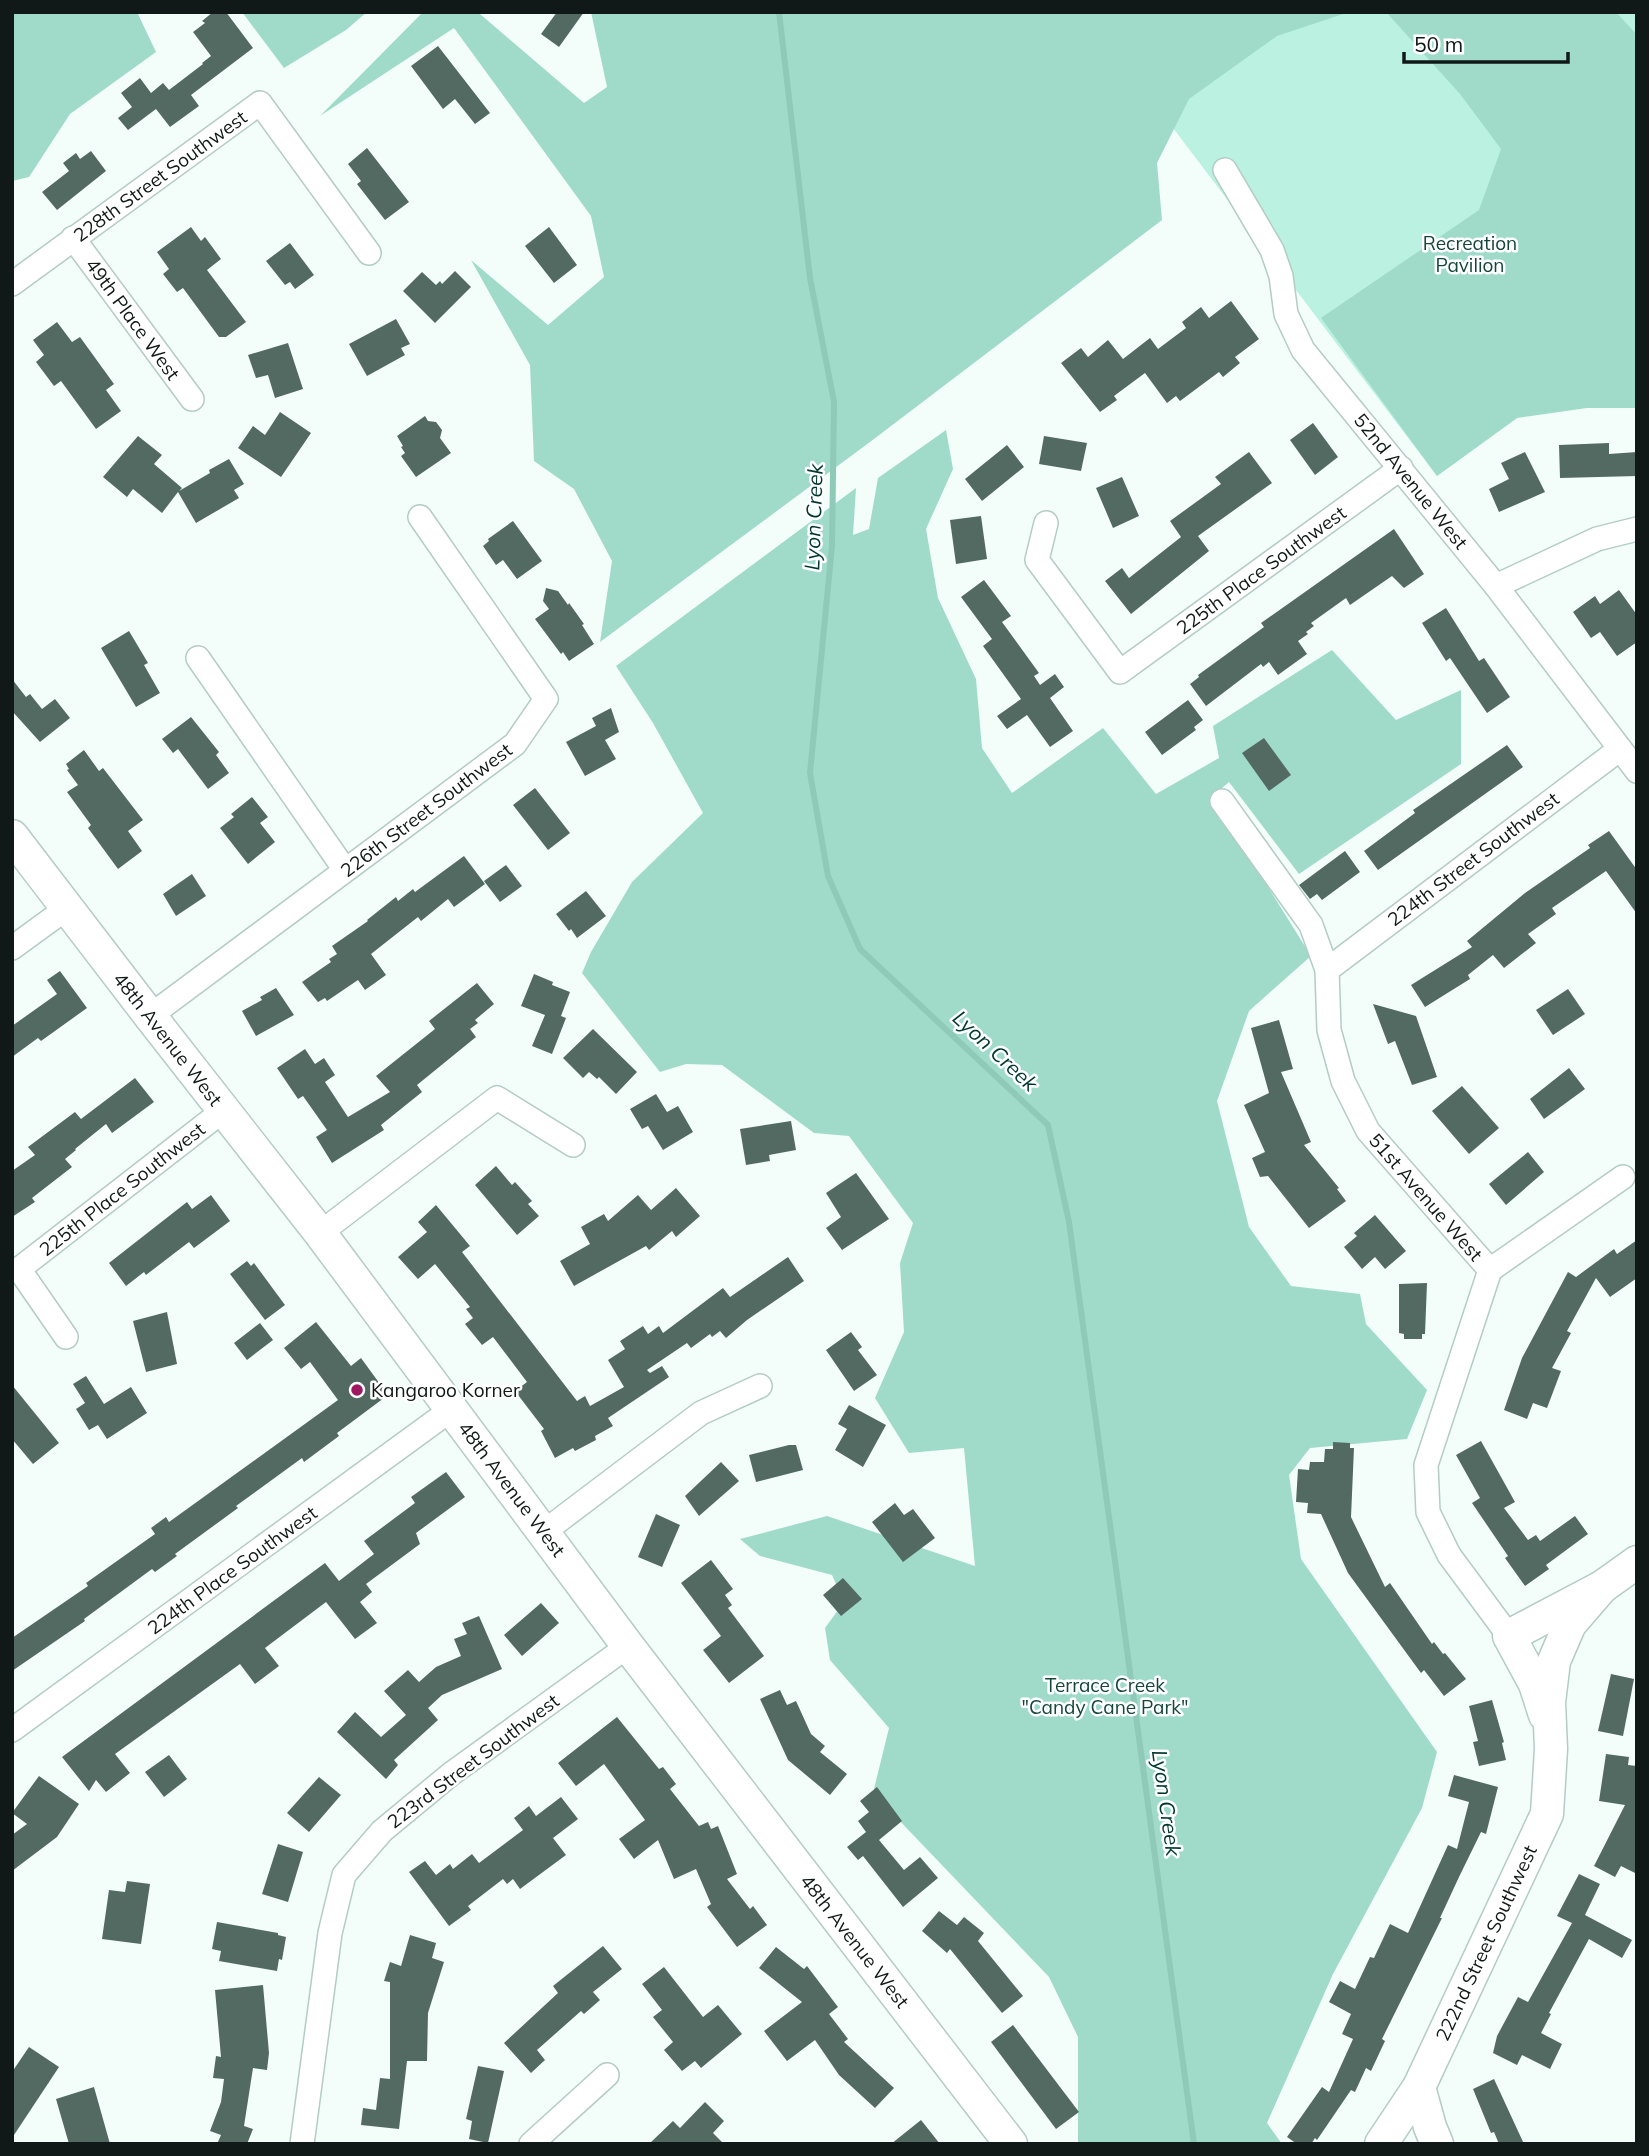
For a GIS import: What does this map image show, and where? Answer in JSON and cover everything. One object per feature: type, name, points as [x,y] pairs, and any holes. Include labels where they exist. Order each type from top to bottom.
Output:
[{"type":"main road","name":"48th Avenue West","points":[[12,836],[320,1233],[545,1531],[628,1646],[1008,2142]]},
{"type":"main road","name":"222nd Street Southwest","points":[[1550,1729],[1535,1684],[1509,1636],[1602,1587],[1637,1562]]},
{"type":"main road","name":"222nd Street Southwest","points":[[1381,2144],[1419,2087],[1547,1814],[1551,1749],[1549,1702],[1554,1661],[1570,1624],[1602,1587]]},
{"type":"main road","points":[[1419,2087],[1437,2144]]},
{"type":"street","name":"228th Street Southwest","points":[[12,284],[260,103],[369,253]]},
{"type":"street","name":"52nd Avenue West","points":[[1226,170],[1272,250],[1281,276],[1286,314],[1303,350],[1496,586],[1637,771]]},
{"type":"street","name":"49th Place West","points":[[73,238],[192,400]]},
{"type":"street","name":"225th Place Southwest","points":[[1046,523],[1037,560],[1120,672],[1401,468]]},
{"type":"street","name":"226th Street Southwest","points":[[150,1016],[515,744],[546,699],[420,517]]},
{"type":"street","points":[[1496,586],[1597,539],[1637,530]]},
{"type":"street","points":[[198,658],[345,870]]},
{"type":"street","name":"224th Street Southwest","points":[[1327,970],[1620,749]]},
{"type":"street","name":"51st Avenue West","points":[[1222,801],[1311,925],[1327,970],[1329,1030],[1343,1080],[1368,1131],[1490,1270],[1426,1465],[1428,1512],[1449,1555],[1509,1636]]},
{"type":"street","points":[[12,948],[67,908]]},
{"type":"street","points":[[320,1233],[497,1098],[573,1145]]},
{"type":"street","name":"225th Place Southwest","points":[[66,1336],[19,1269],[224,1110]]},
{"type":"street","points":[[1490,1270],[1623,1177]]},
{"type":"street","points":[[545,1531],[701,1413],[760,1386]]},
{"type":"street","name":"224th Place Southwest","points":[[12,1730],[452,1409]]},
{"type":"street","name":"223rd Street Southwest","points":[[302,2144],[330,1933],[344,1875],[382,1831],[451,1774],[628,1646]]},
{"type":"street","points":[[531,2144],[607,2075]]},
{"type":"green space","points":[[12,12],[137,12],[156,52],[70,114],[29,177],[12,181]]},
{"type":"green space","points":[[242,12],[367,12],[346,30],[284,68]]},
{"type":"green space","points":[[423,12],[480,14],[584,103],[607,87],[591,12],[1349,12],[1277,36],[1189,99],[1157,163],[1162,220],[870,442],[600,642],[612,561],[574,489],[534,461],[530,365],[471,260],[548,325],[604,277],[591,216],[454,28],[320,116]]},
{"type":"green space","name":"Recreation Pavilion","points":[[1085,12],[1637,12],[1637,331],[1437,476]]},
{"type":"green space","points":[[1386,12],[1616,12],[1637,35],[1637,408],[1587,408],[1517,418],[1437,476],[1321,318],[1479,210],[1501,149],[1460,94]]},
{"type":"green space","name":"Terrace Creek \"Candy Cane Park\"","points":[[946,430],[953,469],[926,529],[938,598],[976,679],[982,748],[1012,793],[1103,728],[1156,794],[1219,758],[1213,726],[1332,650],[1396,720],[1461,690],[1461,764],[1299,874],[1229,782],[1212,797],[1311,956],[1249,1011],[1217,1101],[1249,1227],[1291,1286],[1360,1294],[1366,1324],[1427,1390],[1407,1439],[1310,1448],[1289,1475],[1301,1559],[1437,1752],[1422,1808],[1333,1974],[1267,2123],[1282,2144],[1078,2144],[1078,2037],[1049,1977],[873,1793],[889,1728],[830,1660],[825,1628],[844,1602],[832,1575],[760,1556],[740,1539],[827,1516],[975,1566],[964,1448],[909,1453],[875,1398],[904,1332],[900,1263],[913,1223],[849,1136],[814,1133],[722,1065],[686,1064],[660,1072],[582,973],[591,952],[632,882],[703,813],[653,723],[616,666],[856,488],[853,535],[869,529],[878,478]]},
{"type":"building","points":[[213,12],[226,12],[253,48],[191,95],[199,106],[170,127],[156,109],[128,130],[118,118],[132,107],[121,93],[140,78],[151,93],[163,83],[169,90],[203,64],[211,56],[193,32],[205,23],[202,21]]},
{"type":"building","points":[[557,12],[584,12],[559,47],[541,34]]},
{"type":"building","points":[[438,46],[490,113],[475,124],[455,99],[443,109],[411,66]]},
{"type":"building","points":[[367,148],[409,202],[385,220],[357,184],[361,181],[348,164]]},
{"type":"building","points":[[91,151],[106,171],[57,210],[42,192],[69,171],[63,163],[76,153],[80,159]]},
{"type":"building","points":[[191,227],[201,241],[205,237],[221,259],[207,270],[246,322],[226,337],[219,337],[183,288],[177,292],[163,274],[169,269],[157,252]]},
{"type":"building","points":[[549,227],[577,265],[554,283],[525,246]]},
{"type":"building","points":[[290,243],[314,275],[295,289],[290,282],[285,285],[266,261]]},
{"type":"building","points":[[455,271],[471,287],[435,323],[403,291],[422,272],[436,285],[440,281],[442,284]]},
{"type":"building","points":[[1231,301],[1259,339],[1235,357],[1240,363],[1223,377],[1219,372],[1180,401],[1176,396],[1167,403],[1145,373],[1114,396],[1117,400],[1100,412],[1061,363],[1081,348],[1088,357],[1108,340],[1123,359],[1150,338],[1158,349],[1186,328],[1182,322],[1201,307],[1209,318]]},
{"type":"building","points":[[396,319],[410,344],[401,348],[405,355],[367,376],[349,344]]},
{"type":"building","points":[[57,322],[72,342],[80,337],[114,384],[106,390],[121,411],[96,429],[61,381],[54,386],[36,362],[44,355],[33,340]]},
{"type":"building","points":[[288,343],[303,389],[275,398],[268,375],[256,378],[248,355]]},
{"type":"building","points":[[280,412],[311,433],[281,477],[238,448],[253,426],[265,435]]},
{"type":"building","points":[[425,416],[428,421],[436,422],[442,430],[440,438],[451,453],[416,477],[401,456],[405,453],[397,436]]},
{"type":"building","points":[[1313,423],[1338,457],[1315,475],[1290,440]]},
{"type":"building","points":[[138,436],[162,455],[154,464],[182,488],[179,491],[229,459],[244,484],[234,490],[239,498],[196,523],[178,492],[162,513],[133,489],[127,497],[103,477]]},
{"type":"building","points":[[1044,436],[1087,443],[1081,471],[1039,464]]},
{"type":"building","points":[[1609,443],[1609,454],[1637,452],[1637,476],[1560,478],[1559,445]]},
{"type":"building","points":[[1007,445],[1024,467],[982,501],[965,479]]},
{"type":"building","points":[[1249,452],[1272,483],[1198,536],[1209,551],[1131,614],[1105,581],[1122,568],[1129,578],[1181,537],[1170,521],[1221,484],[1215,477]]},
{"type":"building","points":[[1525,452],[1545,492],[1499,512],[1489,489],[1509,479],[1501,463]]},
{"type":"building","points":[[1122,477],[1139,516],[1113,528],[1096,488]]},
{"type":"building","points":[[981,516],[987,559],[956,564],[950,520]]},
{"type":"building","points":[[513,521],[542,561],[517,579],[503,560],[496,565],[483,546],[488,539]]},
{"type":"building","points":[[1394,529],[1424,574],[1404,588],[1392,576],[1350,605],[1346,598],[1311,623],[1314,626],[1298,641],[1307,654],[1278,675],[1269,662],[1263,667],[1261,664],[1206,706],[1190,684],[1198,675],[1264,627],[1261,623]]},
{"type":"building","points":[[984,580],[1011,616],[1002,622],[1039,673],[1034,676],[1040,685],[1055,674],[1064,687],[1050,698],[1073,731],[1050,747],[1027,715],[1007,729],[997,716],[1021,699],[983,646],[992,639],[961,597]]},
{"type":"building","points":[[546,588],[558,591],[568,605],[569,603],[594,644],[569,661],[535,619],[549,609],[543,601]]},
{"type":"building","points":[[1619,590],[1637,615],[1637,642],[1617,656],[1600,632],[1591,638],[1573,612],[1595,596],[1600,604]]},
{"type":"building","points":[[1446,608],[1479,661],[1484,658],[1510,697],[1487,713],[1450,658],[1446,661],[1422,623]]},
{"type":"building","points":[[129,631],[148,663],[144,665],[160,693],[136,707],[101,648]]},
{"type":"building","points":[[12,679],[26,697],[30,694],[42,709],[55,699],[70,718],[40,742],[12,711]]},
{"type":"building","points":[[1188,700],[1203,720],[1194,727],[1196,730],[1162,755],[1145,732]]},
{"type":"building","points":[[611,708],[619,732],[605,740],[616,759],[585,776],[566,742],[596,726],[592,718]]},
{"type":"building","points":[[191,717],[219,752],[216,755],[229,773],[208,789],[178,749],[173,753],[162,739]]},
{"type":"building","points":[[1264,738],[1291,775],[1269,791],[1242,753]]},
{"type":"building","points":[[1507,745],[1523,767],[1378,870],[1364,851],[1415,813],[1413,810]]},
{"type":"building","points":[[84,750],[99,771],[103,768],[143,820],[128,831],[142,851],[118,869],[88,828],[91,825],[67,792],[78,785],[67,770],[69,769],[66,764]]},
{"type":"building","points":[[535,788],[570,833],[548,850],[513,805]]},
{"type":"building","points":[[252,797],[268,817],[260,823],[275,842],[248,864],[220,828],[234,817],[231,814]]},
{"type":"building","points":[[1609,831],[1637,870],[1637,914],[1606,871],[1552,908],[1556,914],[1528,934],[1536,943],[1504,968],[1493,955],[1468,975],[1470,979],[1425,1007],[1411,985],[1472,947],[1467,941],[1525,893],[1590,848],[1588,845]]},
{"type":"building","points":[[1345,851],[1360,872],[1322,900],[1317,894],[1310,899],[1299,885]]},
{"type":"building","points":[[464,856],[485,884],[454,907],[448,899],[421,921],[418,917],[371,954],[386,975],[365,990],[358,980],[327,1001],[325,998],[318,1002],[302,982],[331,962],[329,959],[337,954],[332,946],[396,897],[398,901],[413,889],[415,892]]},
{"type":"building","points":[[506,865],[522,886],[500,902],[484,881]]},
{"type":"building","points":[[192,874],[206,896],[176,916],[163,894]]},
{"type":"building","points":[[586,891],[606,916],[577,938],[556,914]]},
{"type":"building","points":[[60,971],[87,1008],[41,1041],[38,1038],[12,1057],[12,1026],[57,994],[47,980]]},
{"type":"building","points":[[534,974],[570,992],[561,1016],[566,1018],[552,1054],[532,1046],[545,1015],[521,1006]]},
{"type":"building","points":[[477,983],[494,1004],[475,1020],[478,1023],[470,1029],[476,1037],[417,1085],[422,1092],[381,1125],[384,1130],[332,1163],[316,1137],[327,1130],[303,1096],[298,1099],[277,1068],[305,1049],[315,1064],[324,1058],[335,1075],[325,1082],[348,1117],[390,1092],[376,1076],[435,1029],[429,1021]]},
{"type":"building","points":[[276,988],[294,1015],[256,1036],[242,1011]]},
{"type":"building","points":[[1568,989],[1585,1014],[1553,1035],[1536,1010]]},
{"type":"building","points":[[1373,1004],[1416,1016],[1437,1077],[1412,1085],[1395,1041],[1388,1044]]},
{"type":"building","points":[[1279,1020],[1293,1069],[1281,1072],[1311,1142],[1304,1145],[1339,1188],[1337,1189],[1346,1201],[1309,1228],[1268,1176],[1260,1177],[1252,1158],[1265,1152],[1244,1105],[1269,1093],[1251,1028]]},
{"type":"building","points":[[593,1029],[637,1072],[616,1094],[599,1077],[597,1079],[589,1072],[583,1078],[563,1058]]},
{"type":"building","points":[[1569,1068],[1585,1089],[1544,1119],[1530,1099]]},
{"type":"building","points":[[135,1078],[154,1102],[112,1133],[106,1124],[75,1149],[65,1159],[72,1167],[32,1198],[35,1202],[12,1217],[12,1171],[35,1155],[28,1147],[75,1112],[81,1119]]},
{"type":"building","points":[[1462,1086],[1499,1128],[1469,1154],[1432,1111]]},
{"type":"building","points":[[656,1094],[667,1112],[678,1106],[693,1132],[663,1150],[648,1126],[642,1129],[630,1109]]},
{"type":"building","points":[[791,1121],[796,1150],[769,1155],[770,1161],[746,1165],[740,1129]]},
{"type":"building","points":[[1528,1152],[1544,1172],[1506,1205],[1489,1184]]},
{"type":"building","points":[[496,1166],[512,1185],[515,1182],[532,1201],[528,1204],[539,1216],[517,1235],[475,1185]]},
{"type":"building","points":[[856,1173],[889,1219],[842,1250],[826,1228],[841,1217],[826,1193]]},
{"type":"building","points":[[676,1188],[700,1216],[676,1237],[672,1231],[649,1250],[646,1246],[574,1286],[560,1261],[590,1244],[581,1227],[604,1214],[608,1221],[638,1195],[651,1210]]},
{"type":"building","points":[[211,1195],[230,1221],[194,1248],[189,1242],[146,1275],[144,1272],[126,1286],[109,1263],[187,1202],[192,1209]]},
{"type":"building","points":[[436,1205],[470,1246],[462,1252],[577,1401],[585,1396],[590,1406],[624,1387],[608,1360],[625,1349],[620,1341],[643,1326],[648,1334],[659,1326],[663,1333],[723,1288],[730,1297],[788,1257],[804,1281],[747,1320],[726,1338],[720,1331],[712,1337],[710,1334],[691,1348],[687,1343],[647,1370],[650,1373],[662,1366],[669,1377],[608,1418],[613,1426],[595,1436],[596,1440],[555,1458],[541,1431],[544,1429],[515,1391],[527,1382],[493,1337],[482,1345],[465,1324],[473,1318],[466,1309],[470,1307],[435,1264],[418,1279],[398,1257],[427,1232],[418,1222]]},
{"type":"building","points":[[1375,1215],[1406,1251],[1385,1269],[1375,1257],[1362,1269],[1344,1247],[1357,1236],[1354,1233]]},
{"type":"building","points":[[1637,1240],[1637,1278],[1610,1297],[1596,1278],[1567,1331],[1571,1333],[1552,1368],[1561,1371],[1547,1408],[1533,1403],[1527,1419],[1504,1410],[1522,1358],[1568,1272],[1576,1277],[1614,1249],[1617,1254]]},
{"type":"building","points":[[247,1261],[251,1266],[254,1263],[285,1305],[265,1320],[230,1274]]},
{"type":"building","points":[[1427,1283],[1425,1334],[1422,1334],[1422,1339],[1404,1339],[1404,1334],[1399,1333],[1399,1284]]},
{"type":"building","points":[[167,1312],[177,1364],[146,1372],[133,1321]]},
{"type":"building","points":[[316,1322],[351,1366],[361,1358],[388,1395],[304,1462],[302,1458],[236,1506],[238,1508],[175,1554],[177,1556],[155,1572],[152,1569],[84,1619],[85,1621],[12,1671],[12,1638],[88,1586],[86,1583],[155,1534],[151,1528],[166,1517],[169,1522],[338,1400],[310,1362],[301,1369],[284,1348]]},
{"type":"building","points":[[260,1323],[273,1340],[247,1360],[234,1343]]},
{"type":"building","points":[[851,1332],[862,1347],[858,1350],[877,1375],[854,1391],[826,1350]]},
{"type":"building","points":[[86,1376],[104,1404],[131,1387],[147,1413],[107,1439],[98,1425],[89,1430],[76,1409],[85,1403],[73,1384]]},
{"type":"building","points":[[12,1385],[59,1443],[33,1464],[12,1439]]},
{"type":"building","points":[[849,1405],[886,1425],[863,1467],[835,1450],[847,1429],[838,1424]]},
{"type":"building","points":[[1481,1441],[1515,1502],[1504,1508],[1528,1540],[1536,1535],[1540,1541],[1575,1516],[1588,1534],[1546,1565],[1549,1569],[1525,1586],[1472,1503],[1480,1498],[1456,1455]]},
{"type":"building","points":[[1333,1442],[1350,1443],[1350,1448],[1354,1448],[1351,1517],[1385,1587],[1390,1583],[1432,1644],[1434,1642],[1443,1654],[1445,1653],[1466,1679],[1444,1696],[1424,1670],[1421,1673],[1348,1573],[1321,1514],[1307,1513],[1308,1503],[1296,1502],[1298,1469],[1309,1470],[1310,1462],[1324,1462],[1325,1449],[1333,1449]]},
{"type":"building","points":[[796,1445],[803,1470],[756,1482],[749,1455]]},
{"type":"building","points":[[721,1462],[739,1481],[699,1516],[685,1496]]},
{"type":"building","points":[[446,1472],[465,1497],[416,1533],[420,1544],[366,1584],[372,1592],[360,1602],[377,1623],[355,1639],[326,1602],[265,1648],[279,1666],[255,1684],[240,1664],[115,1754],[130,1773],[106,1792],[96,1780],[89,1791],[62,1757],[325,1563],[339,1581],[374,1554],[364,1541],[415,1503],[411,1497]]},
{"type":"building","points":[[895,1503],[904,1515],[913,1509],[935,1538],[903,1562],[872,1522]]},
{"type":"building","points":[[656,1514],[680,1525],[662,1567],[638,1557]]},
{"type":"building","points":[[711,1560],[733,1589],[725,1595],[732,1605],[728,1608],[764,1656],[729,1683],[703,1650],[721,1636],[681,1583]]},
{"type":"building","points":[[843,1578],[862,1599],[841,1616],[823,1595]]},
{"type":"building","points":[[541,1603],[559,1623],[522,1656],[504,1635]]},
{"type":"building","points":[[479,1616],[502,1669],[442,1695],[428,1708],[438,1720],[394,1760],[398,1765],[386,1779],[337,1732],[355,1712],[381,1737],[406,1715],[384,1691],[408,1670],[419,1682],[436,1667],[461,1656],[454,1639],[467,1634],[462,1623]]},
{"type":"building","points":[[1611,1674],[1634,1679],[1623,1736],[1598,1731]]},
{"type":"building","points":[[780,1690],[787,1705],[796,1701],[811,1734],[825,1746],[820,1752],[847,1774],[830,1795],[788,1760],[760,1699]]},
{"type":"building","points":[[1492,1700],[1504,1742],[1506,1760],[1479,1766],[1473,1742],[1478,1741],[1469,1706]]},
{"type":"building","points":[[617,1717],[659,1769],[663,1767],[676,1784],[670,1789],[699,1826],[708,1822],[711,1829],[718,1826],[737,1874],[727,1879],[750,1909],[753,1906],[767,1925],[737,1947],[707,1907],[711,1904],[696,1869],[674,1879],[658,1840],[634,1859],[619,1839],[645,1820],[604,1764],[576,1786],[558,1763]]},
{"type":"building","points":[[1606,1754],[1629,1757],[1628,1765],[1637,1766],[1637,1874],[1621,1866],[1615,1877],[1594,1866],[1625,1805],[1599,1801]]},
{"type":"building","points":[[169,1755],[187,1779],[164,1797],[145,1772]]},
{"type":"building","points":[[1454,1775],[1498,1787],[1486,1834],[1481,1832],[1459,1877],[1442,1918],[1382,2039],[1385,2041],[1371,2071],[1366,2068],[1355,2092],[1351,2090],[1317,2140],[1315,2138],[1311,2144],[1297,2144],[1287,2137],[1322,2087],[1329,2092],[1353,2039],[1342,2034],[1351,2014],[1329,2002],[1340,1981],[1355,1989],[1390,1924],[1408,1933],[1448,1845],[1457,1849],[1469,1802],[1448,1796]]},
{"type":"building","points":[[39,1776],[79,1804],[57,1837],[12,1871],[12,1835],[27,1824],[12,1813]]},
{"type":"building","points":[[319,1777],[341,1795],[309,1832],[287,1813]]},
{"type":"building","points":[[877,1787],[902,1821],[879,1840],[904,1870],[920,1857],[938,1878],[903,1907],[863,1856],[858,1860],[847,1847],[866,1832],[858,1821],[869,1812],[860,1801]]},
{"type":"building","points":[[561,1797],[578,1819],[553,1838],[566,1855],[520,1889],[513,1879],[507,1884],[503,1879],[468,1906],[471,1910],[449,1926],[409,1872],[425,1861],[436,1875],[450,1864],[453,1869],[472,1854],[479,1863],[523,1830],[514,1818],[529,1806],[536,1816]]},
{"type":"building","points":[[278,1844],[303,1852],[288,1902],[262,1894]]},
{"type":"building","points":[[1579,1874],[1600,1884],[1585,1915],[1632,1940],[1622,1958],[1589,1939],[1541,2033],[1562,2044],[1550,2069],[1522,2055],[1517,2065],[1493,2053],[1497,2036],[1518,1997],[1528,2002],[1572,1923],[1557,1916]]},
{"type":"building","points":[[127,1881],[150,1884],[141,1944],[102,1939],[109,1890],[125,1892]]},
{"type":"building","points":[[939,1911],[957,1925],[964,1917],[984,1933],[978,1941],[1023,1996],[1002,2013],[950,1949],[947,1953],[922,1931]]},
{"type":"building","points":[[217,1922],[278,1933],[286,1937],[277,1971],[219,1961],[221,1951],[212,1949]]},
{"type":"building","points":[[410,1935],[436,1943],[432,1958],[444,1962],[428,2013],[427,2061],[407,2061],[399,2129],[361,2125],[363,2108],[376,2110],[380,2078],[390,2079],[390,1982],[384,1981],[390,1962],[401,1966]]},
{"type":"building","points":[[603,1946],[622,1969],[593,1992],[600,2000],[584,2014],[581,2011],[537,2050],[545,2060],[531,2073],[504,2043],[558,1993],[553,1986]]},
{"type":"building","points":[[776,1947],[804,1969],[807,1966],[838,2007],[829,2014],[848,2039],[844,2042],[894,2088],[875,2108],[839,2075],[815,2040],[787,2061],[764,2031],[802,2002],[759,1968]]},
{"type":"building","points":[[664,1967],[703,2017],[718,2005],[742,2034],[701,2068],[695,2061],[682,2071],[664,2050],[673,2042],[653,2017],[662,2010],[642,1984]]},
{"type":"building","points":[[263,1985],[269,2053],[267,2070],[253,2068],[244,2126],[253,2129],[247,2144],[217,2144],[221,2135],[210,2131],[221,2102],[224,2079],[213,2078],[216,2056],[221,2057],[215,1990]]},
{"type":"building","points":[[1013,2025],[1079,2112],[1056,2129],[991,2042]]},
{"type":"building","points":[[29,2047],[59,2067],[12,2138],[12,2072]]},
{"type":"building","points":[[478,2066],[504,2071],[488,2143],[469,2139],[472,2121],[466,2119]]},
{"type":"building","points":[[1494,2079],[1524,2144],[1499,2144],[1494,2132],[1491,2133],[1473,2089]]},
{"type":"building","points":[[94,2087],[110,2144],[69,2144],[56,2099]]},
{"type":"building","points":[[705,2102],[724,2121],[713,2133],[724,2144],[649,2144],[673,2121],[680,2128]]},
{"type":"building","points":[[921,2120],[940,2144],[891,2144]]},
{"type":"waterway","name":"Lyon Creek","points":[[779,12],[810,278],[834,402],[832,546],[810,773],[828,876],[860,949],[1048,1125],[1069,1222],[1194,2144]]},
{"type":"place","name":"Kangaroo Korner","points":[[357,1390]]}]
